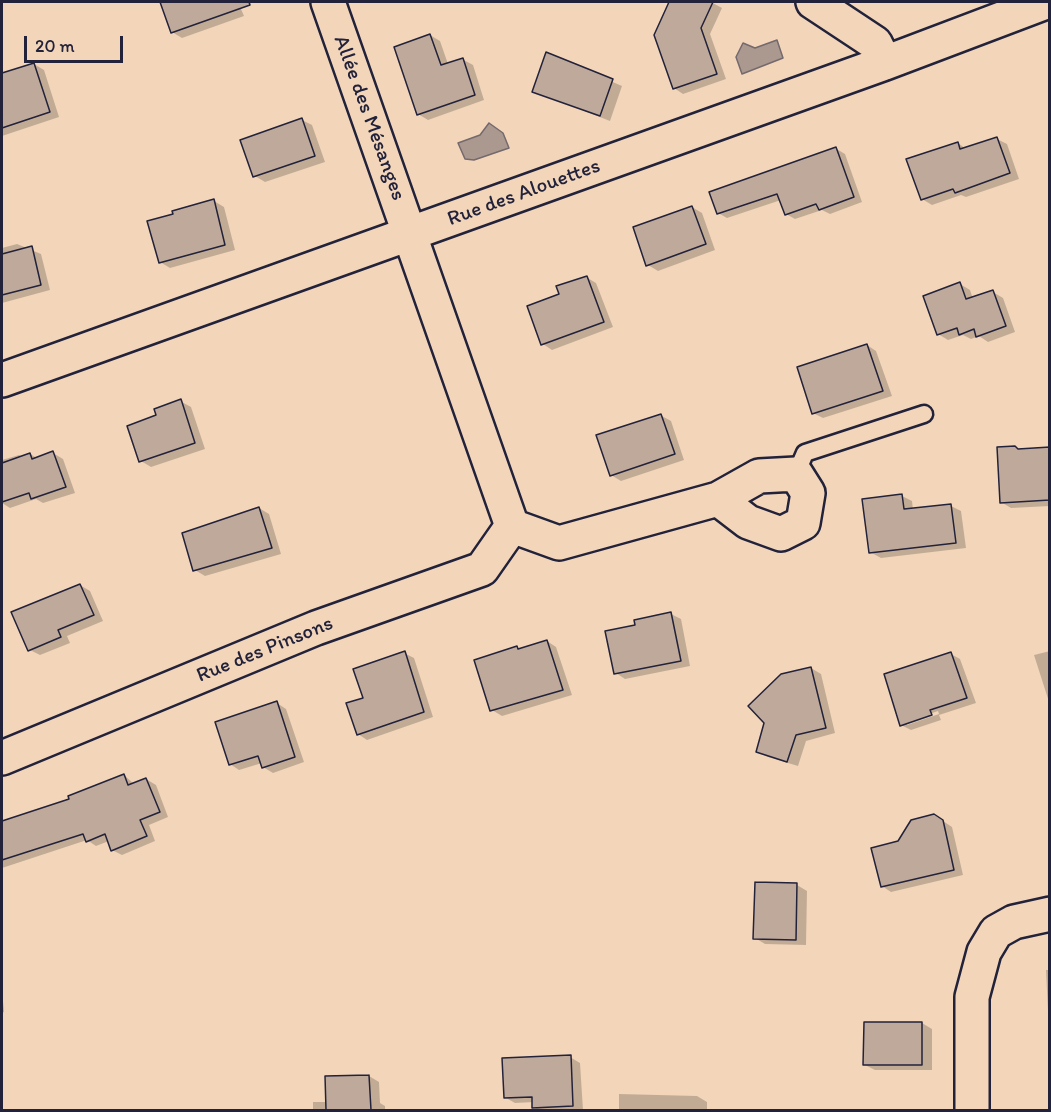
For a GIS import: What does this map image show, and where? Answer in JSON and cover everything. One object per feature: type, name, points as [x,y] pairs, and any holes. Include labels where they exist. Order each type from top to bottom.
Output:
[{"type":"street","name":"Allée des Mésanges","points":[[328,2],[411,234]]},
{"type":"street","points":[[813,2],[875,43],[885,63]]},
{"type":"street","name":"Rue des Alouettes","points":[[2,380],[885,63],[1046,2]]},
{"type":"street","points":[[411,234],[512,526],[559,543],[718,499],[759,476],[796,474],[808,493],[804,523],[781,534],[748,522],[718,499]]},
{"type":"street","name":"Rue des Pinsons","points":[[2,758],[316,628],[482,569],[512,526]]},
{"type":"street","points":[[972,1110],[972,996],[984,952],[996,932],[1014,922],[1050,914]]},
{"type":"lane","points":[[796,474],[805,453],[924,414]]},
{"type":"shaded area","points":[[777,40],[783,58],[742,74],[736,57],[743,43],[755,48]]},
{"type":"shaded area","points":[[489,123],[503,133],[509,148],[474,160],[465,159],[458,143],[480,135]]},
{"type":"building","points":[[160,2],[249,2],[250,5],[171,33]]},
{"type":"building","points":[[669,2],[713,2],[701,28],[717,74],[673,89],[654,35]]},
{"type":"building","points":[[430,34],[441,65],[463,58],[475,95],[417,115],[394,47]]},
{"type":"building","points":[[546,52],[613,79],[600,116],[532,92]]},
{"type":"building","points":[[34,63],[50,112],[2,128],[2,73]]},
{"type":"building","points":[[302,118],[315,156],[253,177],[240,140]]},
{"type":"building","points":[[997,137],[1010,173],[955,193],[953,189],[921,200],[906,159],[958,142],[960,149]]},
{"type":"building","points":[[836,147],[854,197],[819,210],[816,204],[785,215],[777,194],[717,214],[709,192]]},
{"type":"building","points":[[214,199],[225,245],[159,263],[147,221]]},
{"type":"building","points":[[692,206],[706,244],[646,266],[633,227]]},
{"type":"building","points":[[32,246],[41,285],[2,295],[2,254]]},
{"type":"building","points":[[587,276],[604,322],[541,345],[527,306],[559,294],[556,286]]},
{"type":"building","points":[[960,282],[966,299],[993,290],[1006,326],[976,337],[974,329],[959,335],[957,328],[937,335],[923,296]]},
{"type":"building","points":[[867,344],[883,391],[812,414],[797,367]]},
{"type":"building","points":[[181,399],[195,443],[139,462],[127,426],[156,415],[154,409]]},
{"type":"building","points":[[661,414],[675,454],[610,476],[596,435]]},
{"type":"building","points":[[1015,446],[1018,449],[1050,447],[1050,500],[1000,503],[997,447]]},
{"type":"building","points":[[53,451],[66,487],[31,499],[29,493],[2,502],[2,463],[30,453],[32,459]]},
{"type":"building","points":[[902,494],[904,509],[951,504],[956,543],[869,553],[862,499]]},
{"type":"building","points":[[259,507],[272,548],[193,571],[182,533]]},
{"type":"building","points":[[80,584],[94,615],[58,630],[61,637],[28,651],[11,612]]},
{"type":"building","points":[[671,612],[681,661],[614,674],[605,631],[635,625],[634,620]]},
{"type":"building","points":[[547,640],[563,690],[490,711],[474,660],[517,646],[518,649]]},
{"type":"building","points":[[405,651],[424,712],[357,735],[346,703],[363,698],[353,669]]},
{"type":"building","points":[[951,652],[967,698],[930,710],[932,715],[900,726],[884,674]]},
{"type":"building","points":[[811,667],[826,728],[796,735],[787,762],[756,752],[764,723],[748,706],[781,674]]},
{"type":"building","points":[[277,701],[295,757],[262,768],[258,756],[229,765],[215,722]]},
{"type":"building","points":[[124,774],[128,785],[146,778],[160,812],[140,820],[147,836],[111,851],[105,834],[86,842],[83,834],[2,860],[2,821],[69,799],[68,796]]},
{"type":"building","points":[[934,814],[943,820],[954,870],[881,887],[871,848],[898,841],[911,820]]},
{"type":"building","points":[[755,882],[797,883],[796,940],[753,939]]},
{"type":"building","points":[[864,1022],[922,1022],[922,1065],[863,1065]]},
{"type":"building","points":[[571,1055],[573,1106],[532,1108],[532,1097],[504,1098],[502,1058]]},
{"type":"building","points":[[369,1075],[371,1110],[326,1110],[325,1076]]}]
